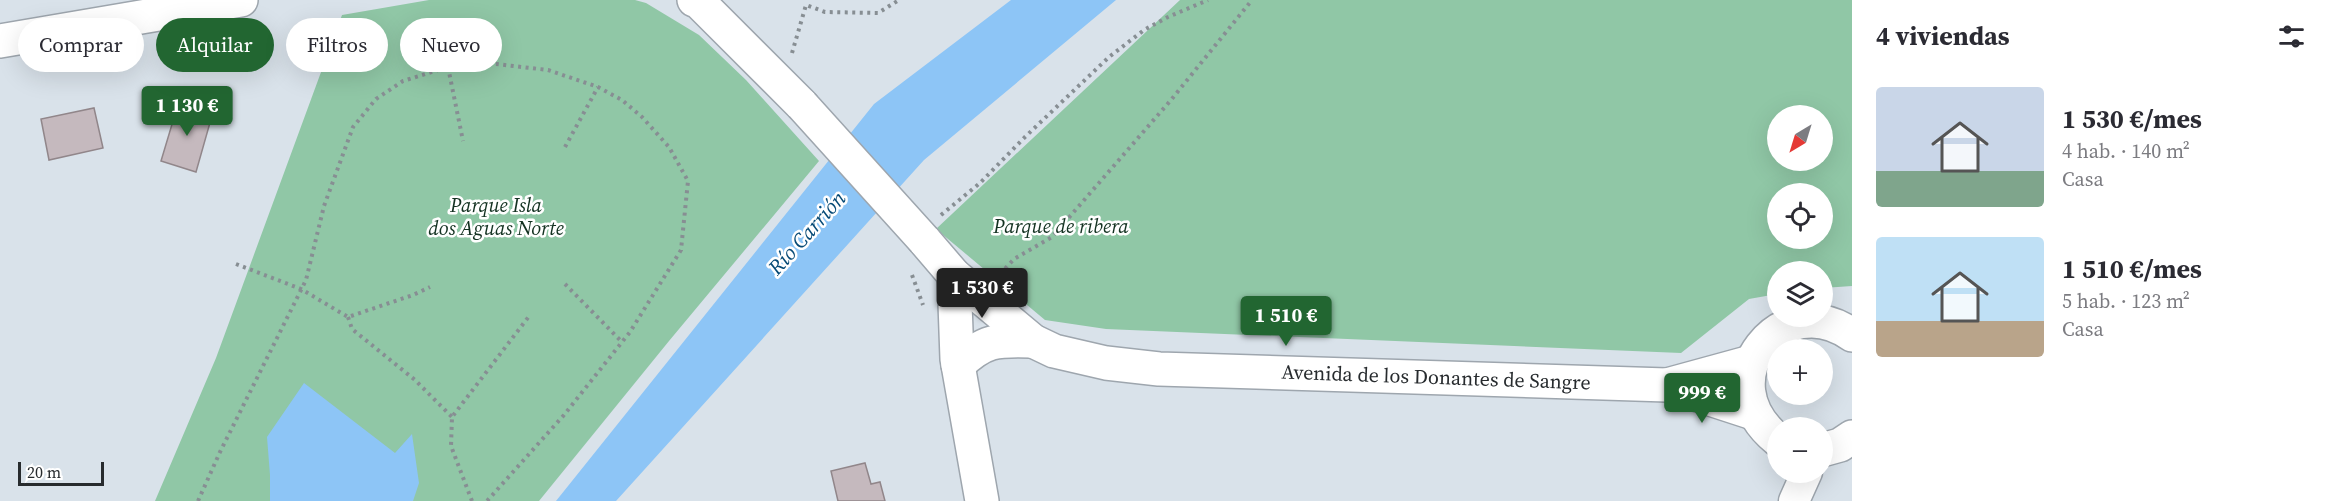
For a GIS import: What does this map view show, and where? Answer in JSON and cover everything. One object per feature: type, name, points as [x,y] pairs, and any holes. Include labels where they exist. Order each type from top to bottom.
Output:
[{"type":"main road","points":[[0,41],[241,0]]},
{"type":"main road","name":"Avenida de los Donantes de Sangre","points":[[694,0],[699,2],[931,229],[954,275],[1033,341],[1054,351],[1106,363],[1159,369],[1667,385],[1753,413]]},
{"type":"main road","points":[[954,275],[958,365],[982,501]]},
{"type":"main road","points":[[1767,431],[1753,413],[1748,397],[1747,379],[1751,363],[1761,345],[1776,332],[1794,323],[1813,321],[1833,324],[1852,334]]},
{"type":"main road","points":[[958,365],[974,349],[999,340],[1033,341]]},
{"type":"main road","name":"Avenida de los Donantes de Sangre","points":[[1667,385],[1751,363]]},
{"type":"main road","points":[[1833,447],[1852,437]]},
{"type":"street","points":[[1794,501],[1802,483]]},
{"type":"path","points":[[793,95],[807,2],[825,12],[878,13],[899,0]]},
{"type":"path","points":[[931,229],[1109,57],[1144,30],[1208,0]]},
{"type":"path","points":[[979,297],[1014,260],[1052,237],[1171,100],[1252,0]]},
{"type":"path","points":[[487,501],[564,415],[622,342],[681,250],[688,181],[669,147],[642,117],[622,100],[598,87],[548,70],[502,65]]},
{"type":"path","points":[[198,501],[306,280],[324,206],[353,128],[376,99],[403,81],[432,72]]},
{"type":"path","points":[[449,72],[463,141]]},
{"type":"path","points":[[565,147],[598,87]]},
{"type":"path","points":[[236,264],[301,289],[348,317],[352,329],[415,380],[452,417]]},
{"type":"path","points":[[912,274],[923,306]]},
{"type":"path","points":[[565,284],[622,342]]},
{"type":"path","points":[[348,317],[413,295],[430,286]]},
{"type":"path","points":[[472,501],[451,446],[452,417],[530,315]]},
{"type":"green space","name":"Parque Isla dos Aguas Norte","points":[[429,0],[635,0],[646,3],[699,35],[746,80],[819,161],[539,501],[155,501],[216,358],[321,72],[388,72],[388,18],[341,18],[342,15]]},
{"type":"green space","name":"Parque de ribera","points":[[1180,0],[1852,0],[1852,286],[1833,287],[1833,261],[1767,261],[1767,296],[1749,299],[1681,353],[1106,329],[1045,320],[936,229]]},
{"type":"water","name":"Río Carrión","points":[[1011,0],[1116,0],[924,160],[616,501],[556,501],[874,104]]},
{"type":"water","points":[[304,383],[395,453],[412,434],[419,483],[413,501],[270,501],[267,437]]},
{"type":"building","points":[[179,101],[213,112],[196,172],[161,161]]},
{"type":"building","points":[[94,108],[103,148],[49,160],[41,119]]},
{"type":"building","points":[[865,463],[871,484],[880,482],[885,501],[838,501],[831,471]]}]
